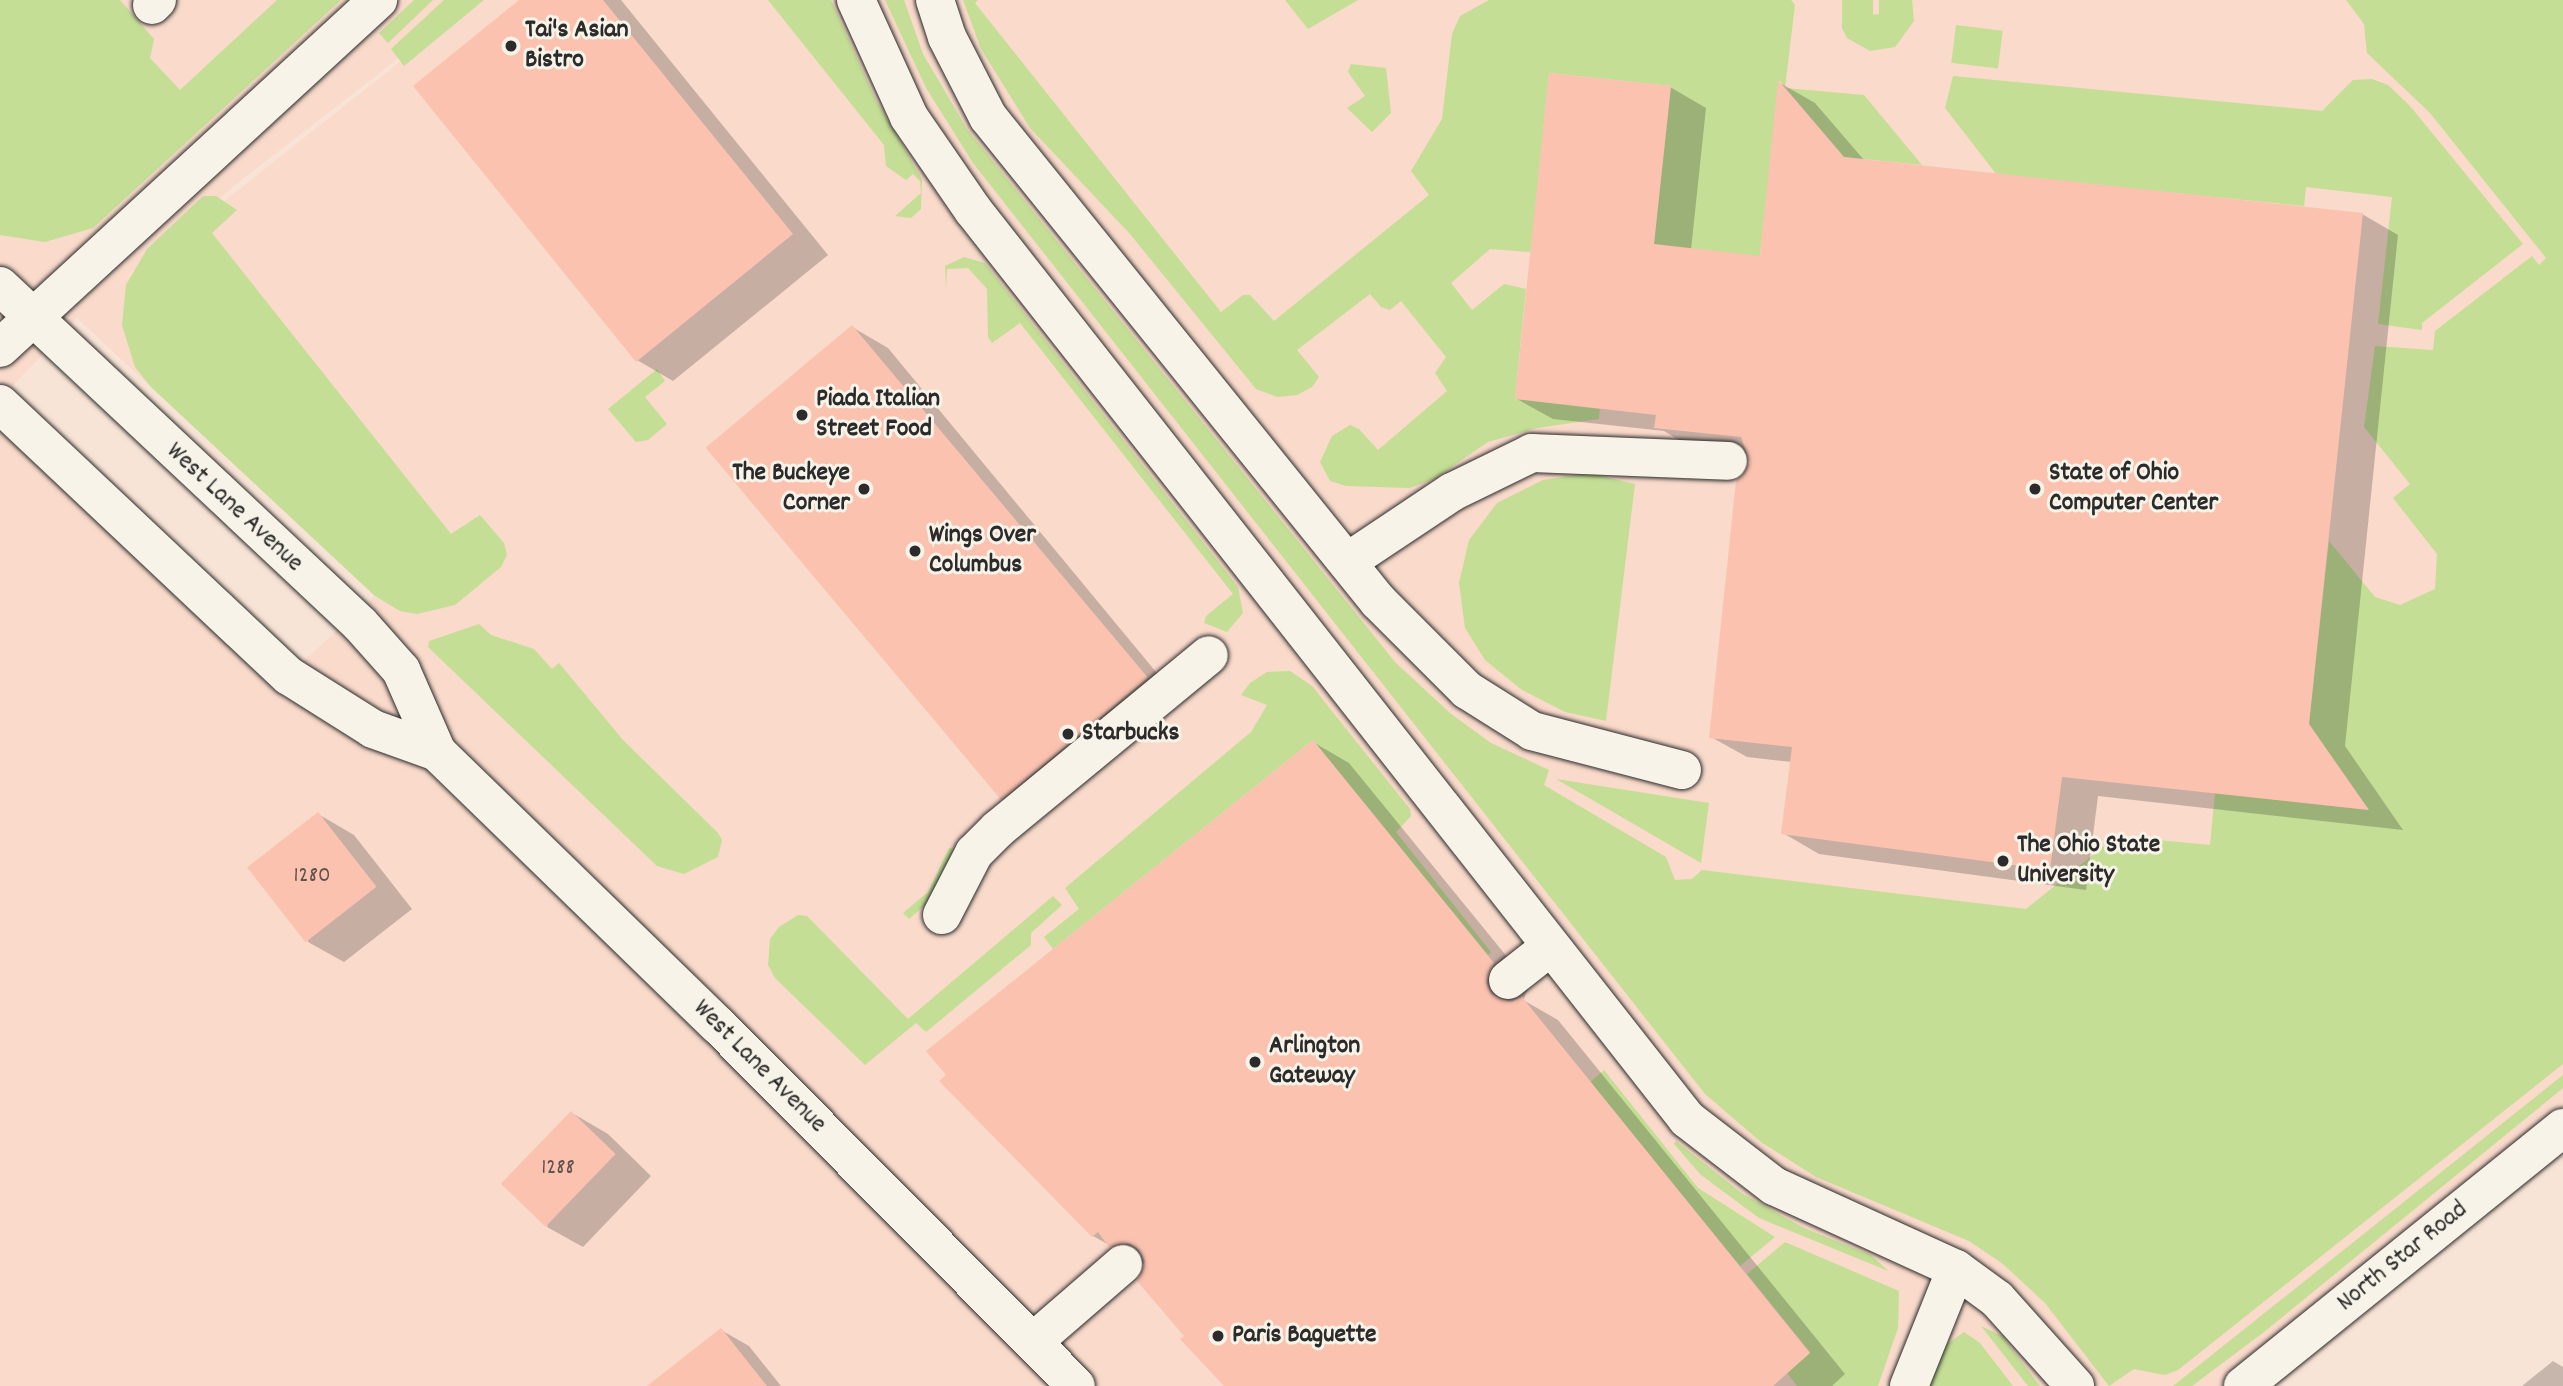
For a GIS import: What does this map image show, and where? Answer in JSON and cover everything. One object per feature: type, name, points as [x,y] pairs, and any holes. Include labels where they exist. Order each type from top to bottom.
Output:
[{"type":"main road","points":[[0,348],[378,0]]},
{"type":"main road","points":[[856,0],[909,117],[973,210],[1687,1119],[1725,1152],[1774,1186],[1827,1213],[1956,1269],[1997,1299],[2075,1386]]},
{"type":"main road","points":[[935,0],[947,37],[988,117],[1378,601],[1478,697],[1532,731],[1682,770]]},
{"type":"main road","name":"West Lane Avenue","points":[[0,286],[360,624],[401,670],[437,752],[718,1025],[1076,1386]]},
{"type":"main road","name":"West Lane Avenue","points":[[0,404],[289,676],[373,729],[437,752]]},
{"type":"main road","points":[[1347,562],[1452,492],[1532,453],[1728,461]]},
{"type":"main road","points":[[942,915],[974,853],[998,829],[1209,655]]},
{"type":"main road","points":[[1508,981],[1550,947]]},
{"type":"main road","name":"North Star Road","points":[[2243,1386],[2563,1128]]},
{"type":"main road","points":[[1032,1342],[1123,1264]]},
{"type":"main road","points":[[1909,1386],[1956,1269]]},
{"type":"shaded area","points":[[0,0],[474,0],[240,181],[107,294],[478,0],[2563,0],[2563,1128],[2243,1386],[0,1386],[0,404],[288,675],[375,596],[77,318],[0,399]]},
{"type":"green space","points":[[0,0],[120,0],[154,39],[150,58],[180,90],[277,0],[341,0],[93,228],[45,242],[0,235]]},
{"type":"green space","points":[[414,0],[433,0],[388,43],[379,33]]},
{"type":"green space","points":[[444,0],[484,0],[404,66],[391,49]]},
{"type":"green space","points":[[768,0],[831,0],[876,100],[922,179],[921,209],[911,218],[895,216],[921,193],[920,181],[913,174],[906,180],[886,166],[884,145]]},
{"type":"green space","points":[[885,0],[904,0],[923,54],[967,129],[1395,662],[1450,713],[1491,743],[1549,770],[1544,785],[1666,857],[1675,880],[1692,879],[1702,870],[2026,909],[2116,836],[2210,845],[2215,793],[2368,810],[2309,724],[2329,541],[2375,597],[2400,605],[2435,589],[2437,554],[2393,498],[2410,484],[2364,427],[2375,346],[2433,350],[2435,331],[2532,256],[2539,265],[2546,258],[2430,113],[2367,53],[2364,24],[2346,0],[2563,0],[2563,1064],[2178,1370],[2165,1375],[2134,1369],[2109,1386],[2045,1303],[2003,1264],[1969,1241],[1816,1177],[1761,1142],[1705,1094],[973,163],[926,88]]},
{"type":"green space","points":[[963,0],[978,0],[975,3],[1221,312],[1243,295],[1250,295],[1274,321],[1429,195],[1411,171],[1442,119],[1452,34],[1460,16],[1489,0],[1791,0],[1795,5],[1785,87],[1779,80],[1760,256],[1648,297],[1671,86],[1549,73],[1531,252],[1490,249],[1451,283],[1472,310],[1504,284],[1526,289],[1515,399],[1600,409],[1599,419],[1537,428],[1488,442],[1434,479],[1410,488],[1346,486],[1330,481],[1320,462],[1332,436],[1350,425],[1359,429],[1378,450],[1447,391],[1435,373],[1446,357],[1401,301],[1390,310],[1381,307],[1370,294],[1297,350],[1319,377],[1312,387],[1297,395],[1277,397],[1256,389],[1130,234],[1030,128],[981,49]]},
{"type":"green space","points":[[1285,0],[1358,0],[1308,29]]},
{"type":"green space","points":[[1842,0],[1873,0],[1873,15],[1879,14],[1879,0],[1912,0],[1914,21],[1895,47],[1870,51],[1847,38],[1842,28]]},
{"type":"green space","points":[[1956,25],[2003,31],[1998,68],[1951,63]]},
{"type":"green space","points":[[1351,64],[1386,68],[1391,113],[1372,132],[1347,108],[1365,96],[1348,72]]},
{"type":"green space","points":[[1953,76],[2322,111],[2353,80],[2372,79],[2388,85],[2410,106],[2523,244],[2422,323],[2422,330],[2378,324],[2392,197],[2306,187],[2304,206],[1997,175],[1945,108]]},
{"type":"green space","points":[[1786,88],[1864,95],[1922,165],[1844,157]]},
{"type":"green space","points":[[203,196],[216,196],[237,210],[212,233],[451,534],[480,515],[504,543],[507,555],[501,567],[455,605],[417,614],[400,611],[375,596],[151,387],[135,367],[122,325],[126,285],[147,249]]},
{"type":"green space","points":[[964,257],[985,263],[1238,587],[1243,613],[1227,632],[1204,623],[1206,616],[1233,594],[1020,323],[992,343],[988,337],[987,289],[968,268],[947,269],[946,289],[945,266]]},
{"type":"green space","points":[[657,369],[665,381],[645,397],[667,424],[648,440],[636,442],[608,409]]},
{"type":"green space","points":[[1588,473],[1635,484],[1606,721],[1565,712],[1522,690],[1485,660],[1465,628],[1459,583],[1469,540],[1497,503],[1543,480]]},
{"type":"green space","points":[[479,624],[491,635],[534,649],[552,669],[559,663],[623,740],[718,833],[722,840],[718,857],[684,874],[657,866],[428,647],[429,641]]},
{"type":"green space","points":[[1290,671],[1312,686],[1410,809],[1411,816],[1396,832],[1491,952],[1488,955],[1313,740],[1053,949],[1044,937],[1079,909],[1065,888],[1251,732],[1267,705],[1241,695],[1250,683],[1267,672]]},
{"type":"green space","points":[[1556,779],[1709,803],[1701,863]]},
{"type":"green space","points":[[949,848],[956,849],[933,898],[909,919],[903,913],[928,892]]},
{"type":"green space","points":[[1053,896],[1062,905],[1031,933],[1031,945],[926,1032],[916,1023],[865,1065],[775,978],[768,965],[770,939],[779,927],[798,915],[807,916],[908,1019]]},
{"type":"green space","points":[[1604,1070],[1698,1188],[1775,1237],[1740,1266],[1590,1082]]},
{"type":"green space","points":[[2563,1075],[2563,1088],[2264,1332],[2192,1386],[2173,1386]]},
{"type":"green space","points":[[1676,1141],[1743,1194],[1804,1228],[1871,1255],[1888,1271],[1759,1218],[1701,1175],[1674,1144]]},
{"type":"green space","points":[[1785,1242],[1899,1291],[1898,1328],[1878,1386],[1797,1386],[1787,1373],[1810,1352],[1747,1274]]},
{"type":"green space","points":[[1981,1326],[2002,1336],[2040,1386],[2028,1386]]},
{"type":"green space","points":[[1964,1332],[1980,1343],[2013,1386],[1925,1386],[1946,1345]]},
{"type":"building","points":[[519,0],[603,0],[793,234],[636,362],[413,86]]},
{"type":"building","name":"State of Ohio Computer Center","points":[[1549,73],[1671,86],[1654,244],[1760,256],[1778,80],[1844,157],[2363,213],[2309,724],[2369,810],[2062,777],[2050,870],[1781,834],[1792,747],[1709,738],[1736,481],[1750,463],[1741,437],[1654,428],[1656,415],[1515,399]]},
{"type":"building","points":[[852,325],[1148,677],[1001,800],[706,448]]},
{"type":"building","name":"Arlington Gateway","points":[[1313,740],[1494,963],[1486,982],[1491,994],[1510,1002],[1522,997],[1810,1353],[1773,1386],[1224,1386],[1180,1339],[1184,1336],[1137,1281],[1145,1261],[1139,1249],[1129,1243],[1109,1247],[1098,1232],[1092,1237],[939,1081],[946,1075],[926,1051]]},
{"type":"building","points":[[318,812],[376,887],[306,942],[247,867]]},
{"type":"building","points":[[571,1111],[616,1154],[545,1227],[501,1184]]},
{"type":"building","points":[[721,1328],[767,1386],[647,1386]]},
{"type":"place","name":"Tai's Asian Bistro","points":[[511,46]]},
{"type":"place","name":"Piada Italian Street Food","points":[[802,415]]},
{"type":"place","name":"The Buckeye Corner","points":[[864,489]]},
{"type":"place","name":"State of Ohio Computer Center","points":[[2035,489]]},
{"type":"place","name":"Wings Over Columbus","points":[[915,551]]},
{"type":"place","name":"Starbucks","points":[[1068,734]]},
{"type":"place","name":"The Ohio State University","points":[[2003,861]]},
{"type":"place","name":"Arlington Gateway","points":[[1255,1062]]},
{"type":"place","name":"Paris Baguette","points":[[1218,1336]]}]
